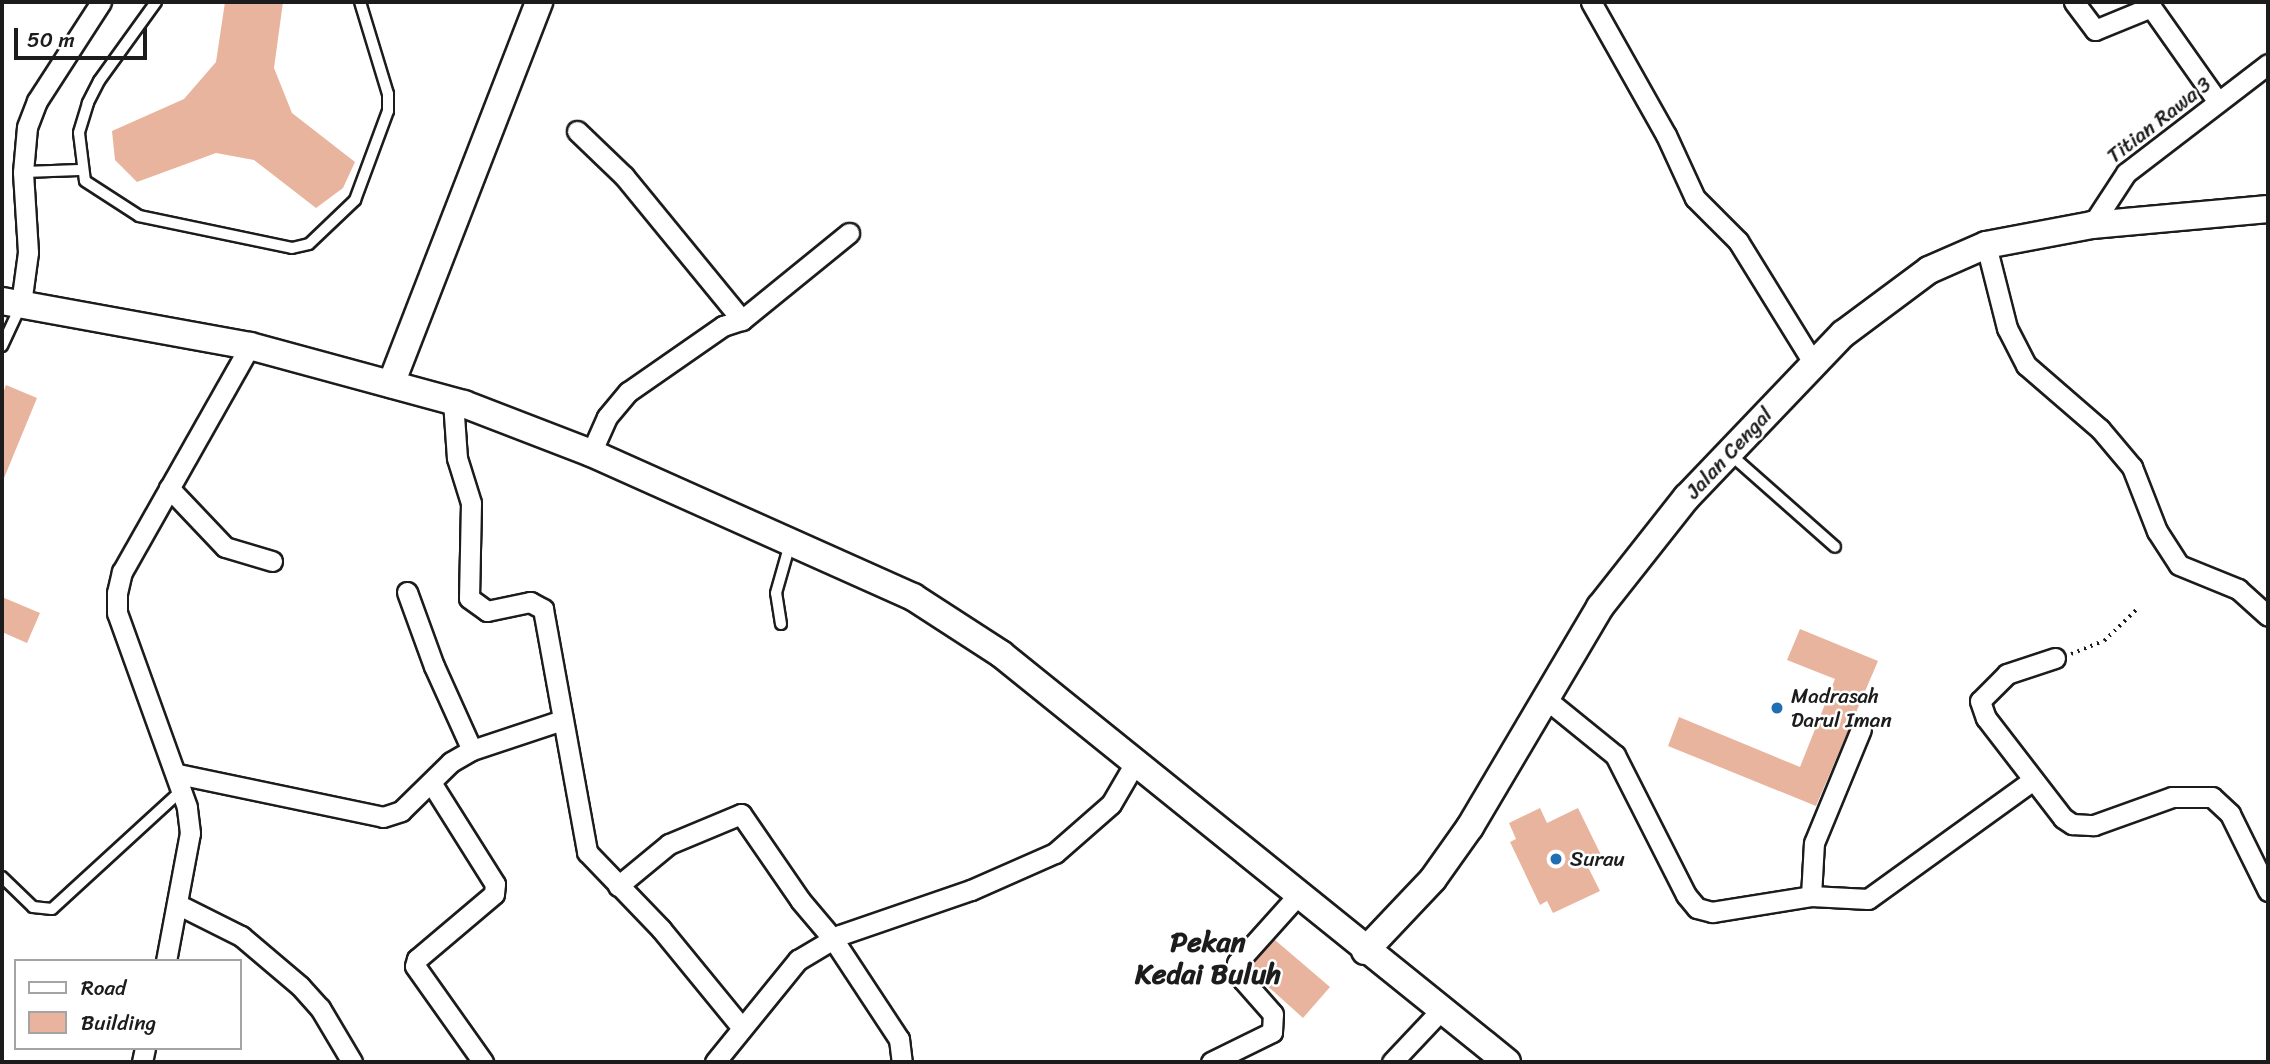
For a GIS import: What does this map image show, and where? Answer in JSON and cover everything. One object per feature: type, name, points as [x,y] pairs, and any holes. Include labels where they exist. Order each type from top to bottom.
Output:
[{"type":"main road","points":[[391,384],[539,2]]},
{"type":"main road","name":"Jalan Cengal","points":[[1365,951],[1433,879],[1546,699],[1600,607],[1687,497],[1853,326],[1929,270],[1986,245],[2092,225],[2268,209]]},
{"type":"main road","points":[[11,303],[250,346],[453,401],[591,453],[947,615],[1299,894],[1440,1012],[1507,1062]]},
{"type":"street","points":[[11,303],[28,252],[23,172],[27,127],[37,101],[101,2]]},
{"type":"street","points":[[1591,2],[1666,135],[1695,198],[1738,241],[1814,364]]},
{"type":"street","points":[[2074,2],[2095,30],[2151,7],[2218,102]]},
{"type":"street","name":"Titian Rawa 3","points":[[2092,225],[2126,173],[2268,64]]},
{"type":"street","points":[[577,131],[624,176],[742,320]]},
{"type":"street","points":[[591,453],[607,417],[628,392],[723,326],[742,320],[849,233]]},
{"type":"street","points":[[1986,245],[2007,328],[2026,365],[2100,429],[2126,459],[2165,547],[2179,565],[2238,589],[2268,616]]},
{"type":"street","points":[[166,959],[190,833],[180,782],[117,613],[122,572],[250,346]]},
{"type":"street","points":[[453,401],[457,458],[471,503],[469,598],[487,611],[530,603],[542,609],[559,721],[582,841],[594,862],[661,929],[742,1028]]},
{"type":"street","points":[[169,488],[225,547],[272,561]]},
{"type":"street","points":[[407,592],[433,666],[472,750]]},
{"type":"street","points":[[2054,658],[2007,674],[1980,701],[1986,718],[2063,818],[2081,826],[2172,797],[2212,797],[2230,814],[2268,891]]},
{"type":"street","points":[[1546,699],[1615,755],[1686,895],[1697,908],[1712,912],[1811,896],[1868,899],[2033,780]]},
{"type":"street","points":[[180,782],[383,817],[401,811],[452,762],[472,750],[559,721]]},
{"type":"street","points":[[1811,896],[1814,843],[1861,729]]},
{"type":"street","points":[[715,1062],[798,960],[833,939],[971,890],[1055,853],[1111,804],[1135,762]]},
{"type":"street","points":[[432,784],[495,884],[494,894],[417,958],[415,966],[484,1062]]},
{"type":"street","points":[[618,886],[669,844],[741,814],[800,901],[833,939],[899,1039],[902,1062]]},
{"type":"street","points":[[1211,1062],[1272,1032],[1273,1014],[1242,980],[1237,963],[1299,894]]},
{"type":"street","points":[[177,904],[241,936],[300,986],[326,1017],[352,1062]]},
{"type":"street","points":[[1392,1062],[1440,1012]]},
{"type":"lane","points":[[156,2],[99,81],[88,103],[79,133],[81,170],[92,189],[139,216],[292,248],[309,244],[355,200],[388,111],[388,94],[360,2]]},
{"type":"lane","points":[[23,172],[81,170]]},
{"type":"lane","points":[[2,346],[11,303]]},
{"type":"lane","points":[[1730,454],[1835,547]]},
{"type":"lane","points":[[781,624],[776,593],[790,543]]},
{"type":"lane","points":[[2,877],[33,907],[52,909],[180,782]]},
{"type":"path","points":[[2054,658],[2094,647],[2137,609]]},
{"type":"building","points":[[225,2],[283,2],[274,68],[292,113],[355,162],[343,188],[316,208],[254,160],[216,153],[137,182],[115,160],[112,131],[184,99],[216,62]]},
{"type":"building","points":[[6,385],[37,398],[2,483],[2,396]]},
{"type":"building","points":[[2,597],[40,613],[27,643],[2,632]]},
{"type":"building","points":[[1800,629],[1878,661],[1816,806],[1668,746],[1679,717],[1800,767],[1835,679],[1787,660]]},
{"type":"building","name":"Surau","points":[[1540,808],[1547,823],[1578,808],[1601,855],[1586,863],[1600,891],[1553,913],[1547,901],[1540,905],[1510,842],[1516,839],[1509,823]]},
{"type":"building","points":[[1275,940],[1330,987],[1303,1018],[1254,974],[1251,966]]},
{"type":"place","name":"Madrasah Darul Iman","points":[[1777,708]]},
{"type":"place","name":"Surau","points":[[1556,859]]},
{"type":"district","name":"Pekan Kedai Buluh","points":[[1208,958]]}]
